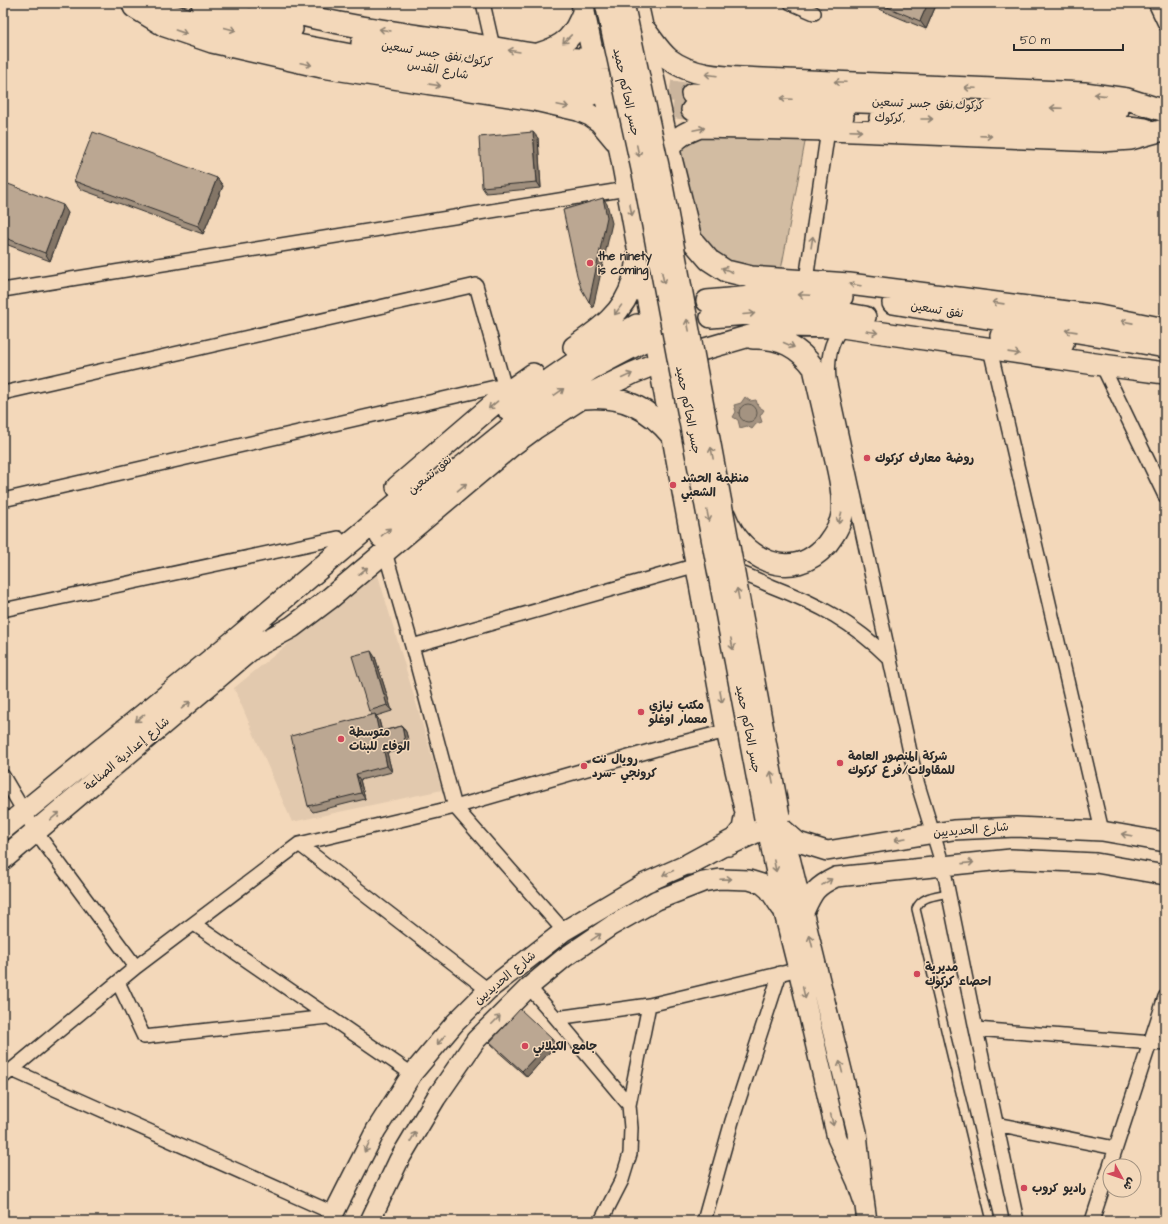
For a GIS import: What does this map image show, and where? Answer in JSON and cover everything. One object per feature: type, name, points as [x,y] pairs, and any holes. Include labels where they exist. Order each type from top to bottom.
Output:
[{"type":"main road","points":[[202,3],[244,17],[288,36]]},
{"type":"main road","points":[[260,3],[318,19],[537,54],[590,77],[648,56],[659,56],[669,59],[689,69],[710,75],[763,79],[1084,93],[1126,99],[1165,111]]},
{"type":"main road","name":"جسر الحاكم حميد","points":[[606,3],[644,178],[773,823]]},
{"type":"main road","name":"جسر الحاكم حميد","points":[[622,3],[660,175],[722,510],[773,823]]},
{"type":"main road","points":[[636,3],[669,150],[691,239],[710,260],[726,271],[751,277],[849,284],[1098,316],[1165,329]]},
{"type":"main road","points":[[130,5],[288,36]]},
{"type":"main road","points":[[130,5],[165,26],[212,42],[248,51],[322,67],[535,100],[578,110],[590,114],[600,122],[619,144]]},
{"type":"main road","points":[[537,54],[554,49],[568,40],[578,26],[583,7]]},
{"type":"main road","points":[[583,7],[590,77],[619,144],[727,731],[746,814],[743,829],[735,838],[689,864]]},
{"type":"main road","points":[[641,24],[660,50],[669,59]]},
{"type":"main road","name":"شارع القدس","points":[[288,36],[351,55],[590,77]]},
{"type":"main road","name":"كركوك,نفق جسر تسعين","points":[[692,102],[830,101],[1165,111]]},
{"type":"main road","name":"كركوك,","points":[[692,102],[887,118],[966,119],[1105,125],[1163,132]]},
{"type":"main road","points":[[669,150],[672,143],[685,132],[700,127],[828,130],[1101,141],[1131,139],[1163,132]]},
{"type":"main road","points":[[243,645],[288,580],[338,538],[507,388],[590,336],[612,318],[624,302],[633,282],[639,247]]},
{"type":"main road","name":"نفق تسعين","points":[[1165,347],[1116,337],[1008,322],[883,301],[836,297],[784,294],[709,309],[836,312],[946,330],[1114,350],[1165,363]]},
{"type":"main road","points":[[243,645],[285,631],[310,614],[511,446],[582,398],[633,373],[660,362],[737,339],[784,326],[842,327],[1165,373]]},
{"type":"main road","name":"نفق تسعين","points":[[243,645],[527,414],[639,333]]},
{"type":"main road","points":[[722,510],[729,527],[737,538],[755,554],[767,562],[782,564],[801,562],[820,552],[834,535],[842,516],[842,486],[814,368],[806,357],[796,349],[781,342],[761,338],[737,339]]},
{"type":"main road","points":[[582,398],[608,398],[633,404],[656,418],[673,437]]},
{"type":"main road","name":"شارع إعدادية الصناعة","points":[[3,829],[243,645]]},
{"type":"main road","name":"شارع إعدادية الصناعة","points":[[3,858],[36,832],[243,645]]},
{"type":"street","points":[[482,3],[493,47]]},
{"type":"street","points":[[791,3],[814,13]]},
{"type":"street","points":[[1155,3],[1165,24]]},
{"type":"street","points":[[806,280],[828,130]]},
{"type":"street","points":[[3,290],[627,189]]},
{"type":"street","points":[[3,393],[476,285],[507,388],[3,500]]},
{"type":"street","points":[[842,327],[830,351],[828,370],[829,379],[918,785],[943,866],[1017,1221]]},
{"type":"street","points":[[990,349],[1102,831]]},
{"type":"street","points":[[1102,365],[1165,496]]},
{"type":"street","points":[[3,610],[338,538]]},
{"type":"street","points":[[385,552],[455,807],[564,931]]},
{"type":"street","points":[[412,646],[697,566],[708,565],[731,569],[805,599],[842,619],[875,644],[890,659]]},
{"type":"street","points":[[331,1217],[8,1073],[136,967],[299,844],[455,807],[667,746],[727,731]]},
{"type":"street","points":[[3,776],[36,832],[136,967]]},
{"type":"street","points":[[773,823],[804,912],[857,1132],[866,1215]]},
{"type":"street","points":[[773,823],[784,913],[837,1138],[858,1182],[866,1215]]},
{"type":"street","name":"شارع الحديديين","points":[[331,1217],[376,1130],[412,1074],[455,1023],[488,990],[564,931],[645,883],[689,864],[773,823],[798,842],[827,851],[953,830],[1016,827],[1102,831],[1165,842]]},
{"type":"street","points":[[299,844],[488,990]]},
{"type":"street","points":[[804,912],[812,893],[824,882],[836,877],[1010,859],[1096,863],[1165,875]]},
{"type":"street","name":"شارع الحديديين","points":[[370,1221],[399,1160],[436,1098],[476,1040],[529,987],[564,958],[611,926],[657,900],[703,882],[720,879],[737,879],[749,880],[762,884],[769,890],[784,913]]},
{"type":"street","points":[[194,924],[412,1074]]},
{"type":"street","points":[[556,1018],[649,1005],[798,969]]},
{"type":"street","points":[[704,1221],[732,1121],[780,973]]},
{"type":"street","points":[[118,982],[144,1037],[328,1016]]},
{"type":"street","points":[[529,987],[629,1105]]},
{"type":"street","points":[[1092,1221],[1165,996]]},
{"type":"street","points":[[600,1221],[622,1180],[630,1154],[631,1128],[629,1105],[649,1005]]},
{"type":"street","points":[[455,1023],[476,1040]]},
{"type":"street","points":[[976,1029],[1165,1044]]},
{"type":"street","points":[[996,1124],[1115,1148]]},
{"type":"lane","points":[[948,893],[922,900],[918,903],[916,909],[991,1221]]},
{"type":"shaded area","points":[[685,132],[806,137],[781,270],[734,266],[705,247],[672,144]]},
{"type":"shaded area","name":"متوسطة الوفاء للبنات","points":[[377,572],[442,790],[292,822],[234,688]]},
{"type":"water","points":[[745,397],[750,401],[756,400],[758,406],[764,410],[760,416],[762,422],[756,424],[752,429],[747,426],[740,428],[738,420],[733,417],[736,412],[734,405],[741,403]]},
{"type":"building","points":[[878,3],[928,3],[920,21]]},
{"type":"building","points":[[93,132],[217,178],[198,226],[74,181]]},
{"type":"building","points":[[533,132],[537,182],[482,187],[479,137]]},
{"type":"building","points":[[3,182],[63,205],[45,253],[3,237]]},
{"type":"building","name":"the ninety is coming","points":[[603,198],[607,217],[589,302],[581,288],[577,275],[563,210]]},
{"type":"building","points":[[371,651],[387,705],[369,711],[352,656]]},
{"type":"building","points":[[375,714],[379,732],[402,726],[405,742],[383,747],[387,766],[356,774],[361,793],[308,806],[291,736]]},
{"type":"building","name":"جامع الكيلاني","points":[[520,1009],[552,1039],[522,1071],[490,1042]]},
{"type":"tunnel","points":[[639,86],[692,94]]},
{"type":"tunnel","points":[[642,103],[692,110]]},
{"type":"place","name":"the ninety is coming","points":[[590,263]]},
{"type":"place","name":"روضة معارف كركوك","points":[[867,458]]},
{"type":"place","name":"منظمة الحشد الشعبي","points":[[673,485]]},
{"type":"place","name":"مكتب نيازي معمار اوغلو","points":[[641,712]]},
{"type":"place","name":"متوسطة الوفاء للبنات","points":[[341,739]]},
{"type":"place","name":"شركة المنصور العامة للمقاولات/فرع كركوك","points":[[840,763]]},
{"type":"place","name":"رويال نت كرونجي -سرد","points":[[584,766]]},
{"type":"place","name":"مديرية احصاء كركوك","points":[[917,974]]},
{"type":"place","name":"جامع الكيلاني","points":[[525,1046]]},
{"type":"place","name":"راديو كروب","points":[[1024,1188]]}]
